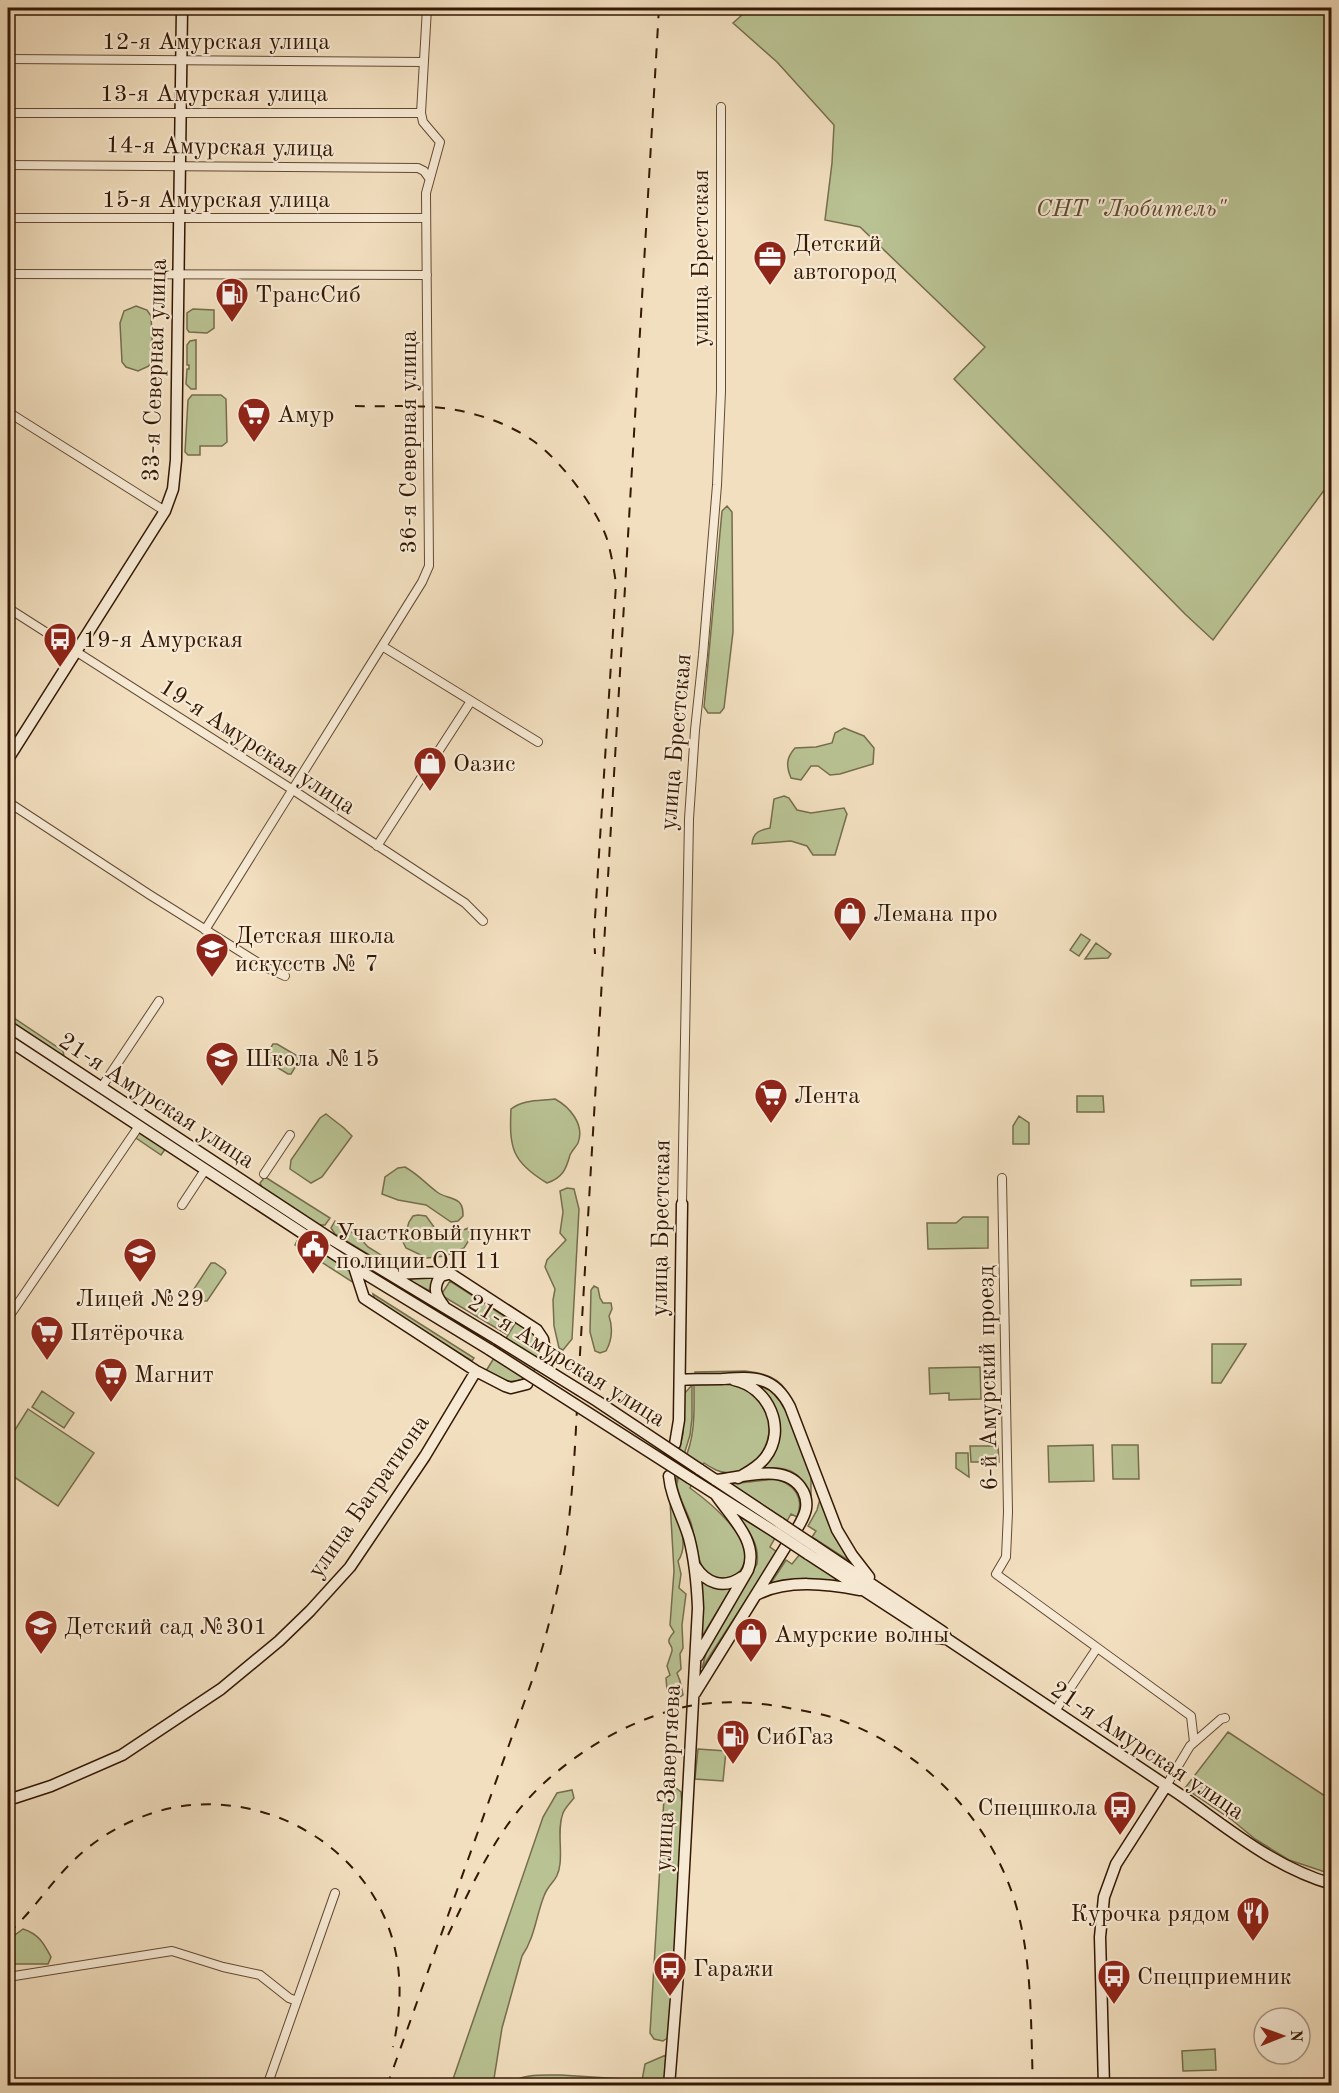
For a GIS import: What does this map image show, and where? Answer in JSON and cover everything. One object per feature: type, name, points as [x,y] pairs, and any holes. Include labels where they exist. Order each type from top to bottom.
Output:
[{"type":"main road","name":"33-я Северная улица","points":[[8,759],[165,511],[173,489],[176,460],[182,8]]},
{"type":"main road","name":"21-я Амурская улица","points":[[8,1026],[101,1088],[205,1170],[354,1267],[490,1350],[716,1495],[810,1549],[937,1638],[947,1639],[1250,1845],[1284,1866],[1332,1884]]},
{"type":"main road","name":"21-я Амурская улица","points":[[8,1040],[382,1271],[582,1391],[715,1480],[777,1528]]},
{"type":"main road","name":"улица Брестская","points":[[680,1380],[682,1204]]},
{"type":"main road","points":[[354,1267],[364,1298],[476,1371],[512,1388],[527,1384]]},
{"type":"main road","points":[[382,1271],[395,1275],[442,1272],[451,1274],[537,1330],[543,1339],[546,1356]]},
{"type":"main road","points":[[446,1308],[438,1299],[436,1285],[441,1276],[451,1274]]},
{"type":"main road","points":[[364,1298],[370,1288],[383,1285]]},
{"type":"main road","name":"улица Багратиона","points":[[8,1800],[51,1786],[122,1755],[221,1689],[279,1641],[318,1604],[350,1567],[425,1456],[476,1371]]},
{"type":"main road","points":[[675,1444],[679,1419],[680,1380],[751,1377],[768,1382],[778,1390],[790,1407],[841,1538],[871,1579],[868,1588],[786,1585],[774,1587],[755,1596]]},
{"type":"main road","points":[[725,1379],[743,1383],[757,1391],[768,1403],[774,1420],[775,1437],[769,1452],[757,1466],[738,1478]]},
{"type":"main road","points":[[715,1480],[775,1473],[793,1479],[802,1490],[806,1500],[806,1509],[800,1523],[814,1502],[816,1475]]},
{"type":"main road","name":"улица Завертяева","points":[[669,1476],[670,1487],[689,1539],[695,1566],[698,1616],[679,1961],[669,2085]]},
{"type":"main road","points":[[706,1674],[699,1674],[694,1670],[703,1645],[744,1575],[751,1557],[749,1542],[716,1495]]},
{"type":"main road","points":[[693,1698],[786,1546]]},
{"type":"main road","points":[[695,1566],[708,1580],[717,1584],[734,1582],[744,1575]]},
{"type":"main road","points":[[1104,2085],[1101,1937],[1104,1897],[1116,1864],[1166,1786]]},
{"type":"street","points":[[421,113],[426,8]]},
{"type":"street","name":"12-я Амурская улица","points":[[8,60],[424,62]]},
{"type":"street","name":"улица Брестская","points":[[682,1204],[689,819],[717,485],[721,391],[720,107]]},
{"type":"street","name":"13-я Амурская улица","points":[[8,112],[421,113]]},
{"type":"street","name":"36-я Северная улица","points":[[206,930],[422,582],[429,566],[425,218],[426,193],[440,142],[423,122],[421,113]]},
{"type":"street","name":"14-я Амурская улица","points":[[8,165],[418,168],[424,171],[429,178]]},
{"type":"street","name":"15-я Амурская улица","points":[[8,218],[425,218]]},
{"type":"street","points":[[8,274],[427,276]]},
{"type":"street","points":[[8,412],[165,511]]},
{"type":"street","name":"19-я Амурская улица","points":[[8,609],[293,789],[465,903],[483,921]]},
{"type":"street","points":[[382,646],[538,742]]},
{"type":"street","points":[[377,846],[471,701]]},
{"type":"street","points":[[8,802],[206,930],[285,976]]},
{"type":"street","points":[[101,1088],[159,1000]]},
{"type":"street","points":[[8,1318],[142,1122]]},
{"type":"street","points":[[264,1174],[290,1135]]},
{"type":"street","points":[[182,1205],[205,1170]]},
{"type":"street","name":"6-й Амурский проезд","points":[[1002,1178],[1008,1512],[1006,1557],[996,1574],[1097,1648]]},
{"type":"street","points":[[1055,1711],[1097,1648],[1191,1716],[1194,1742]]},
{"type":"street","points":[[1166,1786],[1194,1742],[1221,1719],[1226,1718]]},
{"type":"street","points":[[267,2085],[335,1893]]},
{"type":"street","points":[[8,1977],[160,1951],[172,1951],[223,1967],[260,1975],[289,1998],[297,2001]]},
{"type":"green space","name":"СНТ \"Любитель\"","points":[[750,8],[1331,8],[1331,481],[1213,640],[954,379],[985,347],[860,227],[825,220],[834,125],[777,62],[733,23]]},
{"type":"green space","points":[[136,306],[147,310],[151,316],[153,355],[149,366],[138,371],[126,367],[122,362],[120,323],[124,311]]},
{"type":"green space","points":[[193,309],[214,310],[214,328],[207,333],[189,332],[187,313]]},
{"type":"green space","points":[[196,340],[196,389],[191,389],[186,384],[187,369],[189,369],[187,345],[190,341]]},
{"type":"green space","points":[[192,395],[221,395],[226,399],[227,442],[222,446],[200,446],[200,455],[188,455],[185,452],[188,400]]},
{"type":"green space","points":[[727,506],[732,512],[733,632],[724,708],[720,713],[708,713],[704,707],[722,511]]},
{"type":"green space","points":[[844,728],[864,736],[874,748],[873,764],[830,775],[818,766],[811,766],[801,780],[791,778],[788,762],[795,748],[816,747],[832,743],[835,733]]},
{"type":"green space","points":[[784,796],[789,798],[797,810],[811,813],[844,808],[847,814],[835,855],[813,855],[807,846],[791,841],[752,844],[758,832],[770,828],[774,799]]},
{"type":"green space","points":[[1081,934],[1090,940],[1079,956],[1070,950]]},
{"type":"green space","points":[[1096,943],[1111,954],[1108,958],[1085,959]]},
{"type":"green space","points":[[8,1014],[63,1051],[64,1056],[62,1057],[8,1019]]},
{"type":"green space","points":[[273,1044],[299,1057],[291,1074],[265,1060]]},
{"type":"green space","points":[[1077,1096],[1103,1096],[1104,1112],[1077,1112]]},
{"type":"green space","points":[[555,1099],[575,1117],[580,1136],[563,1173],[547,1183],[526,1168],[515,1153],[511,1134],[511,1109],[527,1102]]},
{"type":"green space","points":[[326,1114],[352,1136],[322,1177],[311,1183],[290,1169],[291,1160],[320,1118]]},
{"type":"green space","points":[[1019,1116],[1029,1123],[1029,1144],[1013,1144],[1013,1126]]},
{"type":"green space","points":[[140,1131],[166,1148],[161,1155],[136,1138]]},
{"type":"green space","points":[[405,1167],[439,1194],[459,1202],[463,1216],[458,1221],[451,1222],[426,1205],[398,1200],[382,1194],[385,1177],[398,1168]]},
{"type":"green space","points":[[265,1177],[330,1218],[325,1225],[319,1225],[262,1187],[260,1183]]},
{"type":"green space","points":[[567,1188],[574,1189],[579,1209],[572,1339],[563,1350],[559,1348],[554,1326],[555,1289],[545,1267],[547,1260],[566,1240],[560,1233],[563,1212],[560,1191]]},
{"type":"green space","points":[[413,1216],[426,1216],[434,1227],[447,1237],[468,1228],[471,1237],[464,1248],[445,1256],[427,1258],[406,1248],[403,1242],[409,1222]]},
{"type":"green space","points":[[963,1217],[988,1217],[988,1248],[928,1249],[927,1223],[956,1223]]},
{"type":"green space","points":[[335,1221],[359,1237],[368,1247],[405,1270],[389,1267],[335,1234],[331,1228]]},
{"type":"green space","points":[[297,1241],[319,1250],[350,1270],[357,1285],[295,1245]]},
{"type":"green space","points":[[211,1263],[215,1263],[226,1273],[207,1301],[203,1301],[192,1292]]},
{"type":"green space","points":[[435,1277],[432,1292],[406,1279]]},
{"type":"green space","points":[[1241,1279],[1241,1285],[1191,1286],[1191,1280]]},
{"type":"green space","points":[[450,1281],[513,1322],[506,1334],[441,1295]]},
{"type":"green space","points":[[594,1286],[598,1288],[603,1303],[611,1303],[612,1309],[609,1316],[610,1343],[606,1351],[600,1353],[595,1351],[590,1332],[591,1290]]},
{"type":"green space","points":[[373,1294],[474,1358],[472,1361],[375,1300]]},
{"type":"green space","points":[[516,1322],[537,1336],[541,1355],[530,1375],[524,1379],[508,1381],[486,1371]]},
{"type":"green space","points":[[1212,1344],[1246,1344],[1221,1383],[1212,1383]]},
{"type":"green space","points":[[980,1367],[981,1399],[949,1400],[949,1393],[930,1394],[929,1368]]},
{"type":"green space","points":[[745,1371],[776,1380],[788,1395],[781,1388],[695,1374],[695,1372]]},
{"type":"green space","points":[[747,1380],[766,1385],[784,1403],[811,1473],[811,1496],[798,1475],[786,1469],[761,1469],[777,1432]]},
{"type":"green space","points":[[729,1384],[752,1393],[765,1407],[769,1424],[767,1441],[759,1456],[747,1467],[733,1473],[716,1470],[704,1463],[690,1488],[728,1522],[743,1545],[745,1556],[742,1569],[733,1576],[725,1578],[715,1577],[703,1567],[677,1484],[692,1437],[694,1385]]},
{"type":"green space","points":[[692,1385],[690,1435],[676,1481],[673,1476],[683,1434],[684,1394]]},
{"type":"green space","points":[[42,1391],[74,1413],[64,1428],[32,1407]]},
{"type":"green space","points":[[28,1409],[94,1453],[58,1506],[8,1473],[8,1441]]},
{"type":"green space","points":[[1093,1445],[1094,1481],[1049,1482],[1048,1446]]},
{"type":"green space","points":[[1112,1445],[1138,1445],[1139,1479],[1113,1479]]},
{"type":"green space","points":[[970,1446],[998,1446],[999,1462],[971,1462]]},
{"type":"green space","points":[[956,1453],[968,1453],[969,1477],[956,1468]]},
{"type":"green space","points":[[775,1479],[787,1484],[796,1492],[799,1503],[797,1517],[791,1514],[787,1521],[731,1484]]},
{"type":"green space","points":[[820,1499],[854,1564],[812,1537],[816,1531],[808,1526]]},
{"type":"green space","points":[[670,1501],[682,1531],[683,1547],[678,1561],[681,1574],[679,1588],[686,1594],[682,1625],[683,1648],[680,1654],[681,1669],[677,1673],[683,1695],[674,1701],[671,1700],[672,1696],[667,1690],[666,1678],[670,1675],[667,1666],[672,1648],[669,1641],[674,1632],[670,1625],[674,1571]]},
{"type":"green space","points":[[735,1514],[775,1538],[770,1547],[777,1552],[702,1668],[708,1646],[757,1564],[755,1543]]},
{"type":"green space","points":[[800,1554],[842,1582],[771,1583],[786,1560],[792,1564]]},
{"type":"green space","points":[[700,1578],[732,1587],[700,1640]]},
{"type":"green space","points":[[1228,1732],[1331,1800],[1331,1874],[1289,1860],[1255,1839],[1232,1820],[1185,1788]]},
{"type":"green space","points":[[698,1749],[726,1751],[723,1781],[695,1779]]},
{"type":"green space","points":[[676,1788],[681,1792],[682,1805],[670,2036],[663,2041],[654,2039],[650,2033],[664,1798],[667,1791]]},
{"type":"green space","points":[[572,1790],[574,1798],[565,1809],[561,1819],[559,1870],[544,1896],[533,1934],[522,1956],[502,2028],[493,2085],[451,2085],[543,1817],[557,1793]]},
{"type":"green space","points":[[23,1929],[37,1937],[43,1944],[51,1957],[48,1964],[8,1964],[8,1940]]},
{"type":"green space","points":[[1215,2049],[1216,2070],[1183,2071],[1182,2051]]},
{"type":"green space","points":[[666,2055],[664,2085],[641,2086],[645,2064]]},
{"type":"green space","points":[[561,2075],[638,2080],[638,2085],[508,2085],[519,2078]]},
{"type":"railway","points":[[387,2086],[534,1675],[553,1609],[566,1542],[575,1448],[659,8]]},
{"type":"railway","points":[[355,406],[444,408],[496,421],[515,430],[543,448],[565,471],[602,526],[610,550],[616,584],[594,934],[595,954]]},
{"type":"railway","points":[[448,1935],[489,1854],[514,1816],[544,1783],[576,1757],[611,1735],[669,1711],[713,1703],[761,1704],[826,1716],[866,1731],[913,1760],[935,1777],[954,1797],[988,1841],[1012,1892],[1025,1946],[1033,2086]]},
{"type":"railway","points":[[8,1933],[67,1867],[86,1850],[105,1835],[139,1818],[174,1808],[210,1804],[245,1808],[280,1818],[312,1834],[340,1856],[364,1882],[383,1914],[390,1930],[398,1963],[400,1996],[393,2047]]},
{"type":"place","name":"Детский автогород","points":[[770,286]]},
{"type":"place","name":"ТрансСиб","points":[[232,323]]},
{"type":"place","name":"Амур","points":[[254,443]]},
{"type":"place","name":"19-я Амурская","points":[[60,668]]},
{"type":"place","name":"Оазис","points":[[430,792]]},
{"type":"place","name":"Лемана про","points":[[850,942]]},
{"type":"place","name":"Детская школа искусств № 7","points":[[212,978]]},
{"type":"place","name":"Школа №15","points":[[222,1087]]},
{"type":"place","name":"Лента","points":[[771,1124]]},
{"type":"place","name":"Участковый пункт полиции ОП 11","points":[[313,1275]]},
{"type":"place","name":"Лицей №29","points":[[140,1283]]},
{"type":"place","name":"Пятёрочка","points":[[47,1361]]},
{"type":"place","name":"Магнит","points":[[111,1403]]},
{"type":"place","name":"Детский сад №301","points":[[41,1655]]},
{"type":"place","name":"Амурские волны","points":[[751,1663]]},
{"type":"place","name":"СибГаз","points":[[733,1765]]},
{"type":"place","name":"Спецшкола","points":[[1120,1836]]},
{"type":"place","name":"Курочка рядом","points":[[1253,1942]]},
{"type":"place","name":"Гаражи","points":[[670,1997]]},
{"type":"place","name":"Спецприемник","points":[[1114,2005]]}]
